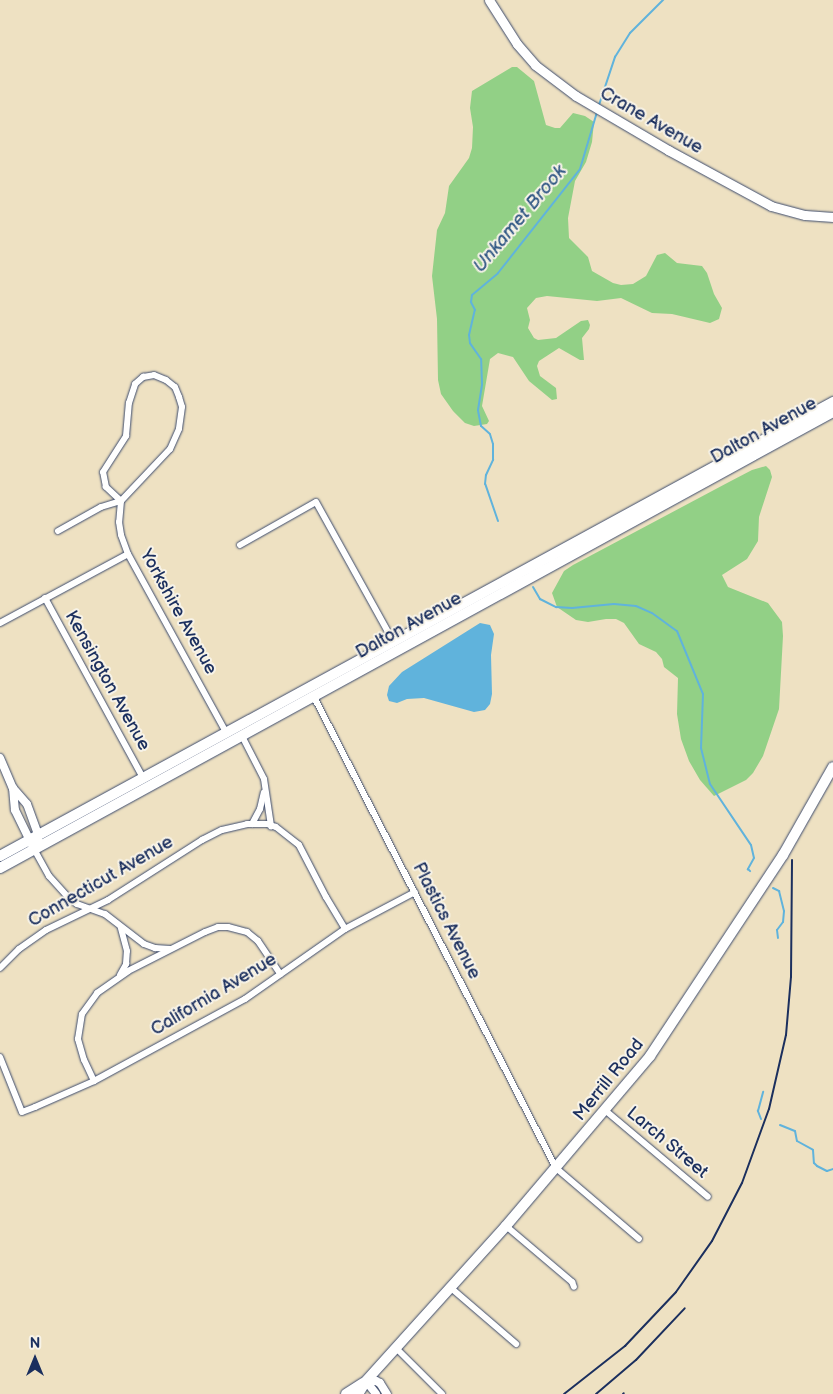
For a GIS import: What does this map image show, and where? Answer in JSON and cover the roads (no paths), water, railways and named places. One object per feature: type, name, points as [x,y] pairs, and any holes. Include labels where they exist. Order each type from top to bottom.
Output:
[{"type":"main road","name":"Crane Avenue","points":[[489,0],[517,44],[535,65],[552,80],[591,106],[772,206],[806,215],[833,217]]},
{"type":"main road","name":"Dalton Avenue","points":[[804,424],[833,402]]},
{"type":"main road","name":"Dalton Avenue","points":[[0,856],[34,841],[242,736],[804,424],[833,412]]},
{"type":"main road","name":"Dalton Avenue","points":[[0,868],[34,841],[309,686],[790,432]]},
{"type":"main road","name":"Merrill Road","points":[[358,1394],[366,1381],[451,1288],[606,1111],[650,1056],[677,1018],[801,827],[833,768]]},
{"type":"main road","name":"Merrill Road","points":[[346,1394],[366,1381]]},
{"type":"street","points":[[58,531],[101,507],[121,501],[170,449],[179,429],[182,407],[175,387],[166,380],[154,375],[143,377],[134,384],[129,403],[126,436],[103,472],[106,487],[121,501]]},
{"type":"street","name":"Yorkshire Avenue","points":[[121,501],[119,522],[128,554],[226,732]]},
{"type":"street","points":[[240,545],[316,502],[398,651]]},
{"type":"street","points":[[0,622],[128,554]]},
{"type":"street","name":"Kensington Avenue","points":[[45,598],[143,778]]},
{"type":"street","name":"Plastics Avenue","points":[[309,686],[556,1168]]},
{"type":"street","points":[[242,736],[252,753],[265,784],[271,826],[285,833],[298,845],[346,929]]},
{"type":"street","points":[[0,758],[13,788],[27,804],[34,841]]},
{"type":"street","points":[[252,824],[260,809],[265,784]]},
{"type":"street","points":[[13,788],[15,810],[34,841],[49,876],[61,892],[77,904],[105,914],[144,944],[155,948],[172,949]]},
{"type":"street","name":"Connecticut Avenue","points":[[0,968],[19,949],[46,930],[138,882],[202,840],[234,826],[252,824],[271,826]]},
{"type":"street","name":"California Avenue","points":[[0,1057],[22,1112],[94,1082],[245,998],[346,929],[415,892]]},
{"type":"street","points":[[118,978],[124,969],[127,951],[124,934],[119,925]]},
{"type":"street","points":[[94,1082],[80,1048],[79,1026],[87,1005],[97,993],[118,978],[218,927],[238,928],[247,932],[258,941],[280,974]]},
{"type":"street","name":"Larch Street","points":[[606,1111],[708,1197]]},
{"type":"street","points":[[556,1168],[639,1239]]},
{"type":"street","points":[[506,1226],[572,1282],[574,1287]]},
{"type":"street","points":[[451,1288],[516,1344]]},
{"type":"street","points":[[396,1348],[442,1394]]},
{"type":"street","points":[[366,1381],[376,1380],[383,1386],[387,1394]]},
{"type":"street","points":[[366,1381],[376,1394]]},
{"type":"water","points":[[480,623],[490,625],[494,634],[491,655],[492,694],[490,704],[485,710],[474,712],[424,698],[407,699],[397,703],[389,701],[387,695],[389,686],[402,672]]},
{"type":"waterway","name":"Unkamet Brook","points":[[599,105],[615,57],[630,33],[663,0]]},
{"type":"waterway","name":"Unkamet Brook","points":[[498,521],[485,484],[486,475],[493,460],[493,444],[490,434],[481,426],[478,410],[482,384],[481,359],[470,343],[469,335],[475,310],[471,302],[472,295],[498,273],[580,169],[597,112]]},
{"type":"waterway","name":"Unkamet Brook","points":[[533,587],[540,599],[556,607],[572,608],[614,604],[636,606],[652,613],[677,631],[703,694],[701,748],[710,784],[751,845],[754,858],[748,869],[750,871]]},
{"type":"waterway","name":"Unkamet Brook","points":[[773,888],[779,891],[784,911],[783,922],[777,930],[778,938]]},
{"type":"waterway","name":"Unkamet Brook","points":[[761,1119],[758,1111],[763,1092]]},
{"type":"waterway","name":"Unkamet Brook","points":[[780,1125],[795,1131],[797,1141],[813,1150],[814,1163],[817,1166],[827,1171],[833,1169]]},
{"type":"railway","points":[[564,1394],[625,1346],[676,1292],[712,1241],[742,1183],[769,1109],[786,1035],[791,977],[792,860]]},
{"type":"railway","points":[[596,1394],[636,1360],[685,1308]]}]
